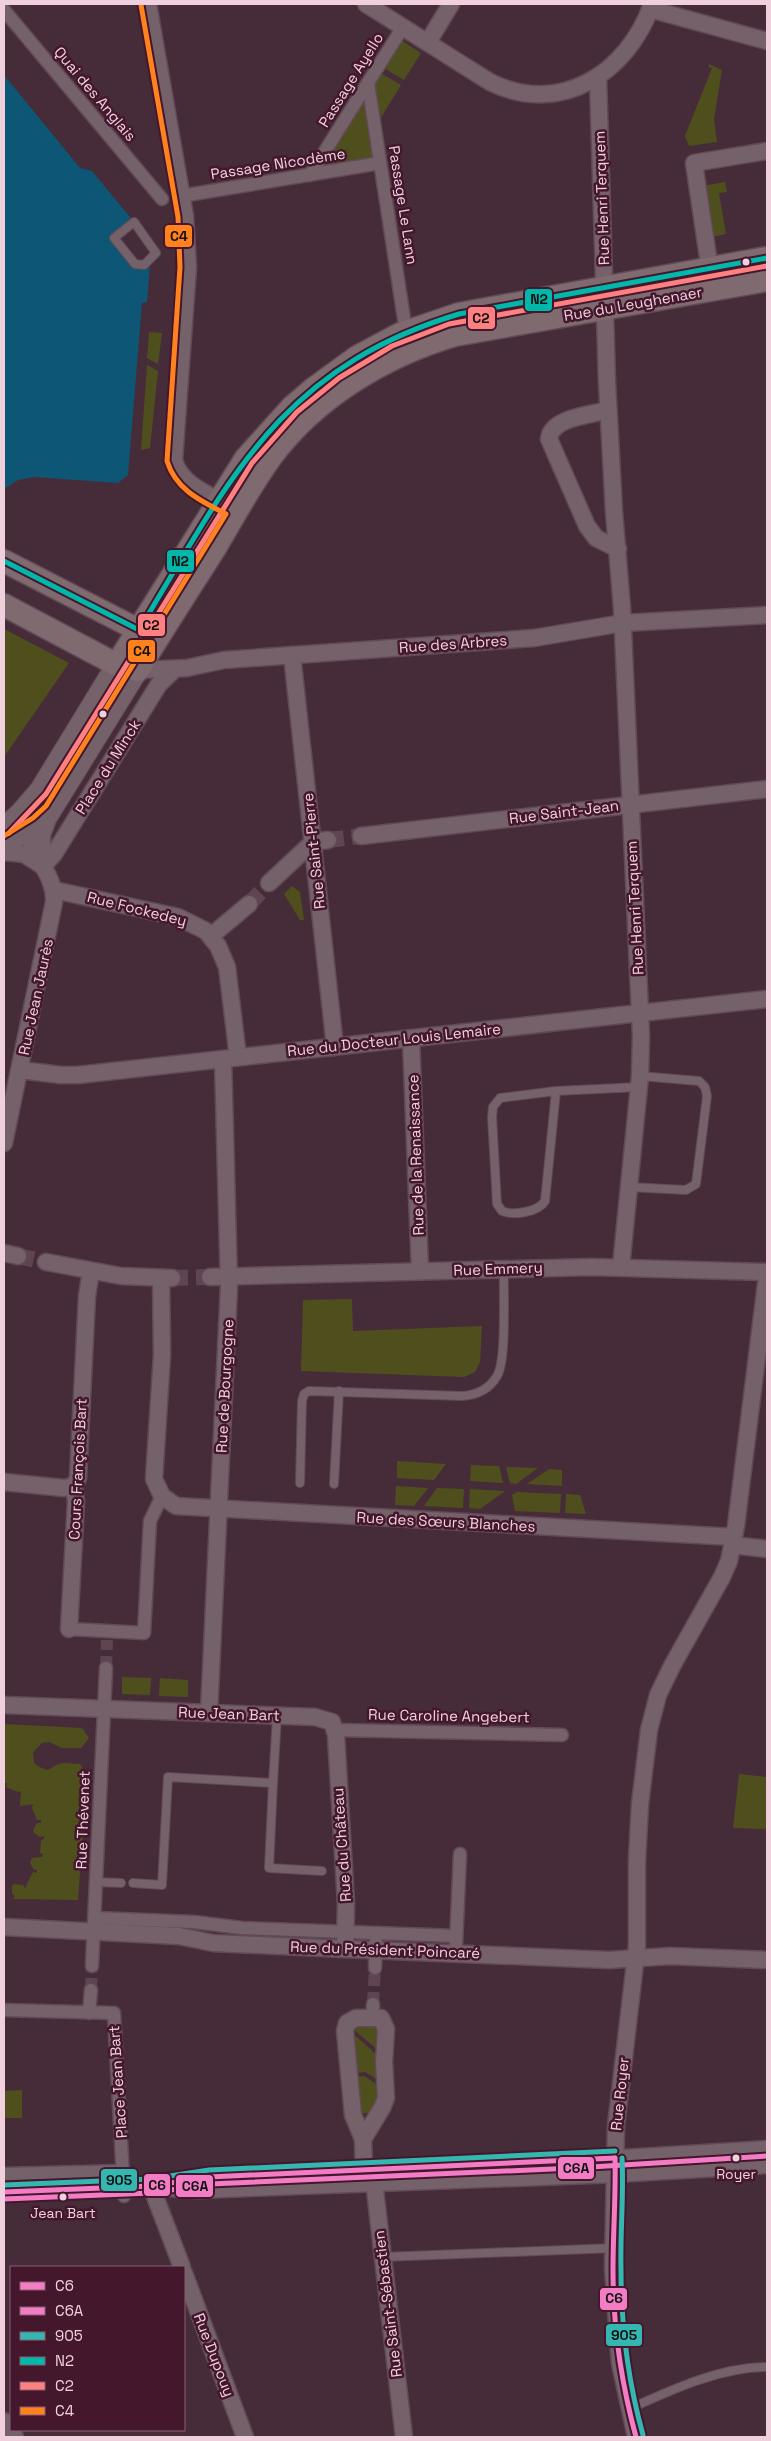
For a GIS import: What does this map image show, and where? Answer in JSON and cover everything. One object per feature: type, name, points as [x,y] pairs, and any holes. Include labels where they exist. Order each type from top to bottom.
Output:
[{"type":"main road","name":"Rue du Leughenaer","points":[[245,478],[310,415],[346,386],[387,361],[431,342],[605,298],[710,268],[767,258]]},
{"type":"main road","name":"Rue du Leughenaer","points":[[245,478],[267,433],[313,389],[362,354],[406,332],[459,314],[605,298],[702,292],[767,280]]},
{"type":"main road","name":"Place du Minck","points":[[128,667],[245,478]]},
{"type":"main road","points":[[4,560],[148,635]]},
{"type":"main road","points":[[4,605],[128,667]]},
{"type":"street","points":[[148,4],[187,235],[188,267],[174,460],[185,479],[228,506]]},
{"type":"street","points":[[366,4],[490,82],[519,93],[563,92],[582,86],[598,76],[616,62],[644,26],[647,5],[767,41]]},
{"type":"street","points":[[428,42],[451,4]]},
{"type":"street","name":"Quai des Anglais","points":[[4,10],[162,200]]},
{"type":"street","name":"Passage Ayello","points":[[310,175],[403,27]]},
{"type":"street","name":"Rue Henri Terquem","points":[[598,76],[608,410],[623,623],[640,1014],[639,1082],[621,1266]]},
{"type":"street","name":"Passage Le Lann","points":[[368,83],[406,332]]},
{"type":"street","points":[[702,292],[711,282],[694,163],[767,151]]},
{"type":"street","name":"Passage Nicodème","points":[[181,196],[380,163]]},
{"type":"street","points":[[608,410],[556,425],[550,434],[550,444],[587,526],[596,538],[618,549]]},
{"type":"street","name":"Rue des Arbres","points":[[128,667],[176,669],[224,660],[534,638],[623,623],[767,615]]},
{"type":"street","name":"Rue Saint-Pierre","points":[[292,655],[320,841],[335,1047]]},
{"type":"street","name":"Place du Minck","points":[[43,866],[31,846],[28,831],[30,811],[40,790],[128,667]]},
{"type":"street","name":"Place du Minck","points":[[43,866],[42,834],[52,811],[128,667]]},
{"type":"street","name":"Place du Minck","points":[[43,866],[54,854],[159,684],[176,669]]},
{"type":"street","name":"Rue Saint-Jean","points":[[361,836],[767,788]]},
{"type":"street","points":[[4,828],[40,790]]},
{"type":"street","points":[[4,845],[41,822],[52,811]]},
{"type":"street","points":[[269,883],[320,841]]},
{"type":"street","points":[[4,852],[24,854],[43,866]]},
{"type":"street","name":"Rue Jean Jaurès","points":[[5,1133],[51,926],[54,890],[43,866]]},
{"type":"street","name":"Rue Fockedey","points":[[54,890],[178,917],[193,923],[211,936],[222,956],[229,977],[230,1058]]},
{"type":"street","points":[[211,936],[249,904]]},
{"type":"street","name":"Rue du Docteur Louis Lemaire","points":[[20,1070],[69,1075],[767,999]]},
{"type":"street","name":"Rue de la Renaissance","points":[[412,1038],[420,1271]]},
{"type":"street","name":"Rue de Bourgogne","points":[[209,1713],[220,1510],[229,1275],[230,1058]]},
{"type":"street","points":[[46,1262],[121,1276],[167,1278],[154,1479],[162,1496]]},
{"type":"street","name":"Rue Emmery","points":[[229,1275],[621,1266],[767,1272]]},
{"type":"street","name":"Cours François Bart","points":[[91,1271],[87,1296],[78,1478],[74,1486],[76,1502],[69,1629],[107,1636],[144,1633],[150,1521],[162,1496]]},
{"type":"street","points":[[210,1277],[229,1275]]},
{"type":"street","name":"Rue Royer","points":[[636,2437],[628,2410],[620,2363],[615,2319],[614,2248],[616,2116],[636,1959],[638,1829],[646,1749],[651,1719],[664,1680],[722,1577],[733,1541],[767,1276]]},
{"type":"street","points":[[4,1482],[64,1488],[74,1486]]},
{"type":"street","name":"Rue des Sœurs Blanches","points":[[162,1496],[176,1506],[220,1510],[733,1541],[767,1548]]},
{"type":"street","points":[[104,1710],[106,1668]]},
{"type":"street","name":"Rue Jean Bart","points":[[4,1705],[325,1718],[332,1722],[336,1736]]},
{"type":"street","name":"Rue Thévenet","points":[[92,1966],[104,1710]]},
{"type":"street","name":"Rue Caroline Angebert","points":[[336,1736],[562,1735]]},
{"type":"street","name":"Rue du Château","points":[[336,1736],[346,1904],[345,1941]]},
{"type":"street","points":[[455,1953],[460,1854]]},
{"type":"street","name":"Rue du Président Poincaré","points":[[4,1927],[94,1925],[187,1936],[213,1943],[345,1941],[376,1942],[455,1953],[636,1959],[690,1956],[767,1960]]},
{"type":"street","points":[[374,1968],[376,1942],[456,1936]]},
{"type":"street","points":[[89,2013],[91,1990]]},
{"type":"street","name":"Place Jean Bart","points":[[4,2010],[114,2013],[124,2185]]},
{"type":"street","points":[[373,2011],[383,2019],[386,2026],[384,2066],[386,2095],[382,2108],[363,2139],[354,2115],[345,2031],[347,2023],[352,2018],[373,2011]]},
{"type":"street","name":"Rue Saint-Sébastien","points":[[363,2139],[371,2175],[383,2257],[404,2437]]},
{"type":"street","points":[[616,2166],[767,2149]]},
{"type":"street","points":[[4,2174],[198,2190],[371,2175],[616,2166],[767,2165]]},
{"type":"street","points":[[4,2192],[124,2185]]},
{"type":"street","points":[[151,2186],[182,2266]]},
{"type":"street","name":"Rue Dupouy","points":[[185,2276],[245,2437]]},
{"type":"lane","points":[[134,222],[156,253],[144,265],[135,264],[114,238],[134,222]]},
{"type":"lane","points":[[556,1091],[545,1201],[542,1206],[530,1211],[502,1211],[497,1204],[492,1118],[493,1106],[500,1098],[507,1095],[639,1082],[699,1081],[705,1087],[707,1096],[696,1184],[686,1190],[629,1187]]},
{"type":"lane","points":[[300,1483],[304,1394],[312,1390],[462,1396],[483,1391],[494,1381],[500,1369],[504,1269]]},
{"type":"lane","points":[[334,1484],[339,1391]]},
{"type":"lane","points":[[277,1716],[269,1868],[322,1871]]},
{"type":"lane","points":[[133,1883],[162,1885],[168,1777],[273,1783]]},
{"type":"lane","points":[[96,1882],[121,1883]]},
{"type":"lane","points":[[383,2257],[614,2248]]},
{"type":"lane","points":[[628,2410],[657,2396],[725,2373],[747,2368],[767,2368]]},
{"type":"shaded area","points":[[399,39],[421,53],[404,80],[382,67]]},
{"type":"shaded area","points":[[709,64],[722,70],[714,119],[717,142],[689,146],[685,136],[712,68],[708,67]]},
{"type":"shaded area","points":[[379,72],[401,85],[377,124],[371,85]]},
{"type":"shaded area","points":[[366,93],[376,160],[318,169]]},
{"type":"shaded area","points":[[725,182],[727,192],[719,193],[726,234],[712,237],[703,186]]},
{"type":"shaded area","points":[[149,332],[162,333],[158,364],[147,358]]},
{"type":"shaded area","points":[[147,365],[158,371],[150,448],[141,450]]},
{"type":"shaded area","points":[[4,629],[69,663],[4,757]]},
{"type":"shaded area","points":[[292,886],[300,892],[304,920],[300,920],[284,894]]},
{"type":"shaded area","points":[[352,1299],[353,1331],[482,1326],[480,1362],[475,1372],[464,1377],[301,1371],[303,1300]]},
{"type":"shaded area","points":[[397,1461],[446,1464],[434,1480],[397,1478]]},
{"type":"shaded area","points":[[471,1465],[499,1466],[503,1483],[470,1481]]},
{"type":"shaded area","points":[[506,1467],[538,1468],[516,1484],[510,1483]]},
{"type":"shaded area","points":[[549,1469],[562,1470],[562,1486],[527,1484]]},
{"type":"shaded area","points":[[396,1486],[428,1488],[414,1506],[395,1505]]},
{"type":"shaded area","points":[[437,1488],[464,1489],[463,1508],[424,1506]]},
{"type":"shaded area","points":[[470,1489],[505,1491],[480,1509],[469,1508]]},
{"type":"shaded area","points":[[517,1492],[561,1494],[560,1513],[515,1511],[512,1495]]},
{"type":"shaded area","points":[[566,1494],[580,1495],[586,1514],[565,1513]]},
{"type":"shaded area","points":[[122,1677],[151,1678],[150,1695],[122,1694]]},
{"type":"shaded area","points":[[160,1678],[188,1680],[188,1697],[159,1696]]},
{"type":"shaded area","points":[[4,1724],[82,1728],[89,1738],[81,1748],[62,1748],[49,1742],[42,1743],[33,1752],[34,1763],[44,1769],[48,1770],[63,1763],[80,1764],[87,1775],[78,1900],[13,1899],[15,1896],[12,1893],[12,1886],[14,1884],[23,1885],[25,1888],[33,1872],[37,1873],[37,1870],[33,1869],[30,1862],[32,1858],[42,1857],[43,1854],[40,1853],[41,1840],[44,1839],[44,1836],[40,1837],[34,1833],[33,1830],[37,1823],[41,1823],[41,1820],[37,1820],[32,1808],[33,1804],[20,1806],[21,1791],[18,1792],[6,1787],[7,1783],[4,1783]]},
{"type":"shaded area","points":[[739,1774],[767,1777],[767,1829],[733,1828]]},
{"type":"shaded area","points":[[355,2025],[379,2026],[378,2050],[353,2029]]},
{"type":"shaded area","points":[[352,2033],[376,2054],[380,2081],[365,2072],[355,2073],[356,2063]]},
{"type":"shaded area","points":[[364,2076],[381,2087],[374,2113],[357,2113],[354,2077]]},
{"type":"shaded area","points":[[22,2090],[22,2118],[4,2118],[4,2091]]},
{"type":"water","points":[[4,75],[80,168],[92,171],[134,222],[114,238],[135,263],[150,265],[147,302],[142,303],[128,475],[118,483],[34,477],[18,480],[4,489]]},
{"type":"tunnel","points":[[328,840],[361,836]]},
{"type":"tunnel","points":[[249,904],[269,883]]},
{"type":"tunnel","points":[[18,1256],[46,1262]]},
{"type":"tunnel","points":[[172,1278],[210,1277]]},
{"type":"tunnel","points":[[106,1668],[107,1640]]},
{"type":"tunnel","points":[[91,1990],[92,1966]]},
{"type":"tunnel","points":[[373,2004],[375,1968]]},
{"type":"transit line","name":"C4","points":[[4,836],[33,818],[46,806],[226,514],[190,494],[176,480],[167,461],[180,267],[178,217],[141,5]]},
{"type":"transit line","name":"N2","points":[[4,561],[139,630],[202,525],[232,479],[265,436],[302,398],[346,365],[397,337],[459,314],[767,258]]},
{"type":"transit line","name":"C2","points":[[9,833],[46,794],[252,463],[297,412],[339,378],[392,346],[449,324],[767,266]]},
{"type":"transit line","name":"905","points":[[4,2185],[150,2179],[209,2170],[615,2151]]},
{"type":"transit line","name":"C6A","points":[[4,2199],[151,2193],[210,2184],[575,2168],[767,2156]]},
{"type":"transit line","name":"C6","points":[[615,2158],[614,2312],[622,2375],[636,2437]]},
{"type":"transit line","name":"C6","points":[[4,2192],[151,2186],[209,2177],[615,2158]]},
{"type":"transit line","name":"905","points":[[622,2158],[622,2311],[629,2374],[643,2435]]},
{"type":"place","name":"Royer","points":[[736,2158]]},
{"type":"place","name":"Jean Bart","points":[[63,2197]]}]
